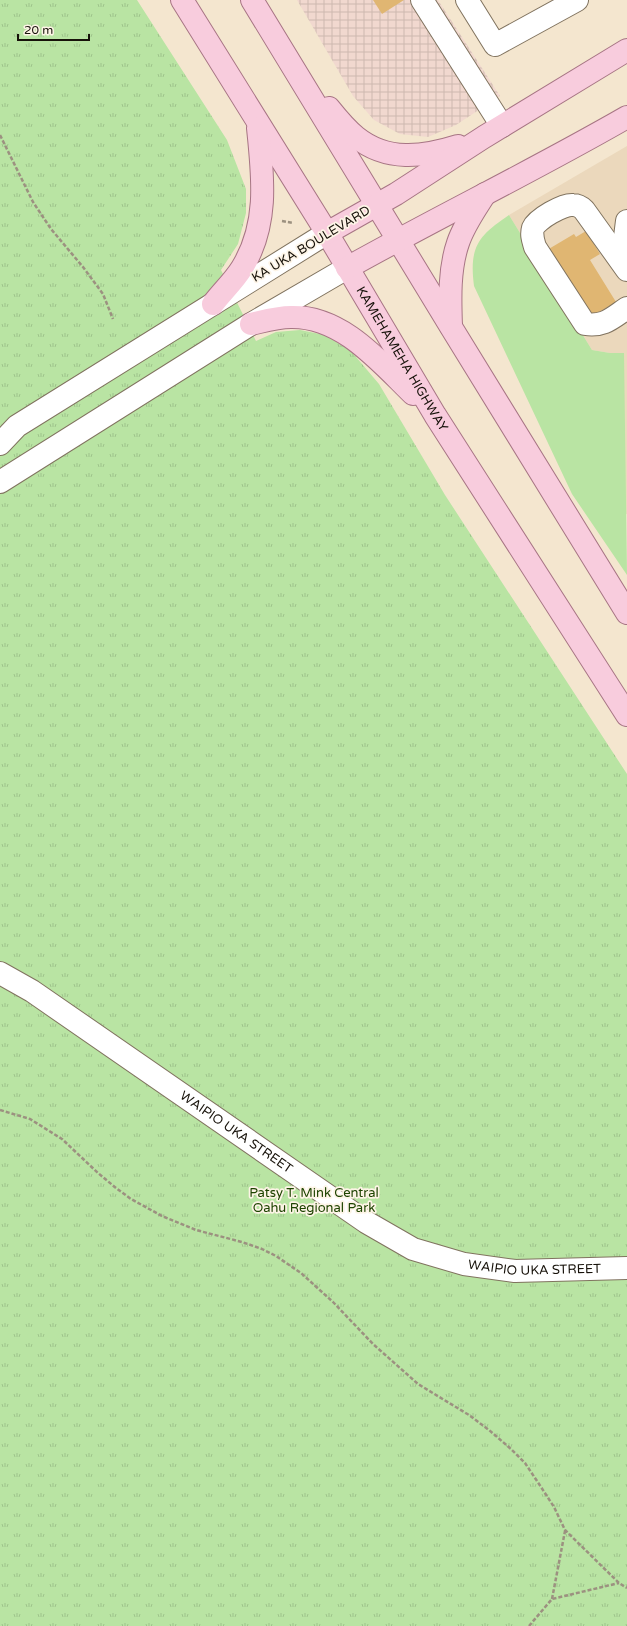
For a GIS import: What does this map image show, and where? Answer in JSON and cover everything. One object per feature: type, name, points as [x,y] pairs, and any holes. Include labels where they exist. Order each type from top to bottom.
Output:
[{"type":"main road","name":"KAMEHAMEHA HIGHWAY","points":[[182,0],[327,233],[435,415],[627,714]]},
{"type":"main road","points":[[252,0],[627,612]]},
{"type":"main road","name":"KA UKA BOULEVARD","points":[[327,233],[377,205],[493,131],[627,50]]},
{"type":"main road","points":[[293,69],[355,137],[372,148],[401,155],[435,153],[493,131]]},
{"type":"main road","points":[[347,268],[398,239],[575,147],[627,117]]},
{"type":"main road","points":[[213,304],[241,269],[251,252],[259,225],[263,192],[258,123]]},
{"type":"main road","points":[[451,327],[453,262],[458,244],[466,226],[486,194]]},
{"type":"main road","points":[[251,324],[291,316],[306,317],[334,326],[359,342],[435,415]]},
{"type":"street","points":[[422,0],[493,131]]},
{"type":"street","points":[[468,0],[495,45],[577,0]]},
{"type":"street","points":[[627,270],[584,210],[578,205],[571,204],[563,206],[538,221],[533,228],[532,235],[535,247],[585,324],[595,326],[604,323],[627,308]]},
{"type":"street","points":[[627,222],[624,245],[627,256]]},
{"type":"street","name":"KA UKA BOULEVARD","points":[[0,444],[17,426],[327,233]]},
{"type":"street","points":[[0,482],[251,324],[347,268]]},
{"type":"street","name":"WAIPIO UKA STREET","points":[[0,973],[32,992],[366,1222],[413,1249],[464,1264],[515,1271],[627,1268]]},
{"type":"path","points":[[0,135],[33,202],[51,230],[83,267],[103,294],[113,319]]},
{"type":"path","points":[[279,221],[296,224]]},
{"type":"path","points":[[0,1110],[30,1119],[62,1139],[116,1188],[162,1216],[196,1230],[262,1249],[276,1256],[301,1273],[348,1317],[373,1344],[418,1384],[468,1415],[489,1430],[510,1449],[524,1463],[541,1487],[554,1506],[566,1530],[619,1583],[627,1588]]},
{"type":"path","points":[[529,1626],[552,1599],[566,1530]]},
{"type":"path","points":[[552,1599],[619,1583]]},
{"type":"shaded area","points":[[297,0],[438,0],[500,96],[456,125],[428,137],[400,134],[374,120],[353,96]]},
{"type":"shaded area","points":[[627,146],[626,514],[610,353],[592,350],[509,215]]},
{"type":"green space","name":"Patsy T. Mink Central Oahu Regional Park","points":[[0,0],[137,0],[227,140],[246,189],[246,213],[238,244],[221,270],[256,341],[276,332],[300,330],[325,335],[351,351],[379,384],[445,495],[627,774],[627,1626],[0,1626]]},
{"type":"green space","points":[[509,215],[592,350],[610,353],[624,353],[627,575],[572,494],[474,286],[473,261],[478,244],[490,229]]},
{"type":"building","points":[[373,0],[404,0],[382,14]]},
{"type":"building","points":[[586,231],[600,254],[590,260],[616,302],[589,318],[547,250],[574,234],[576,237]]}]
